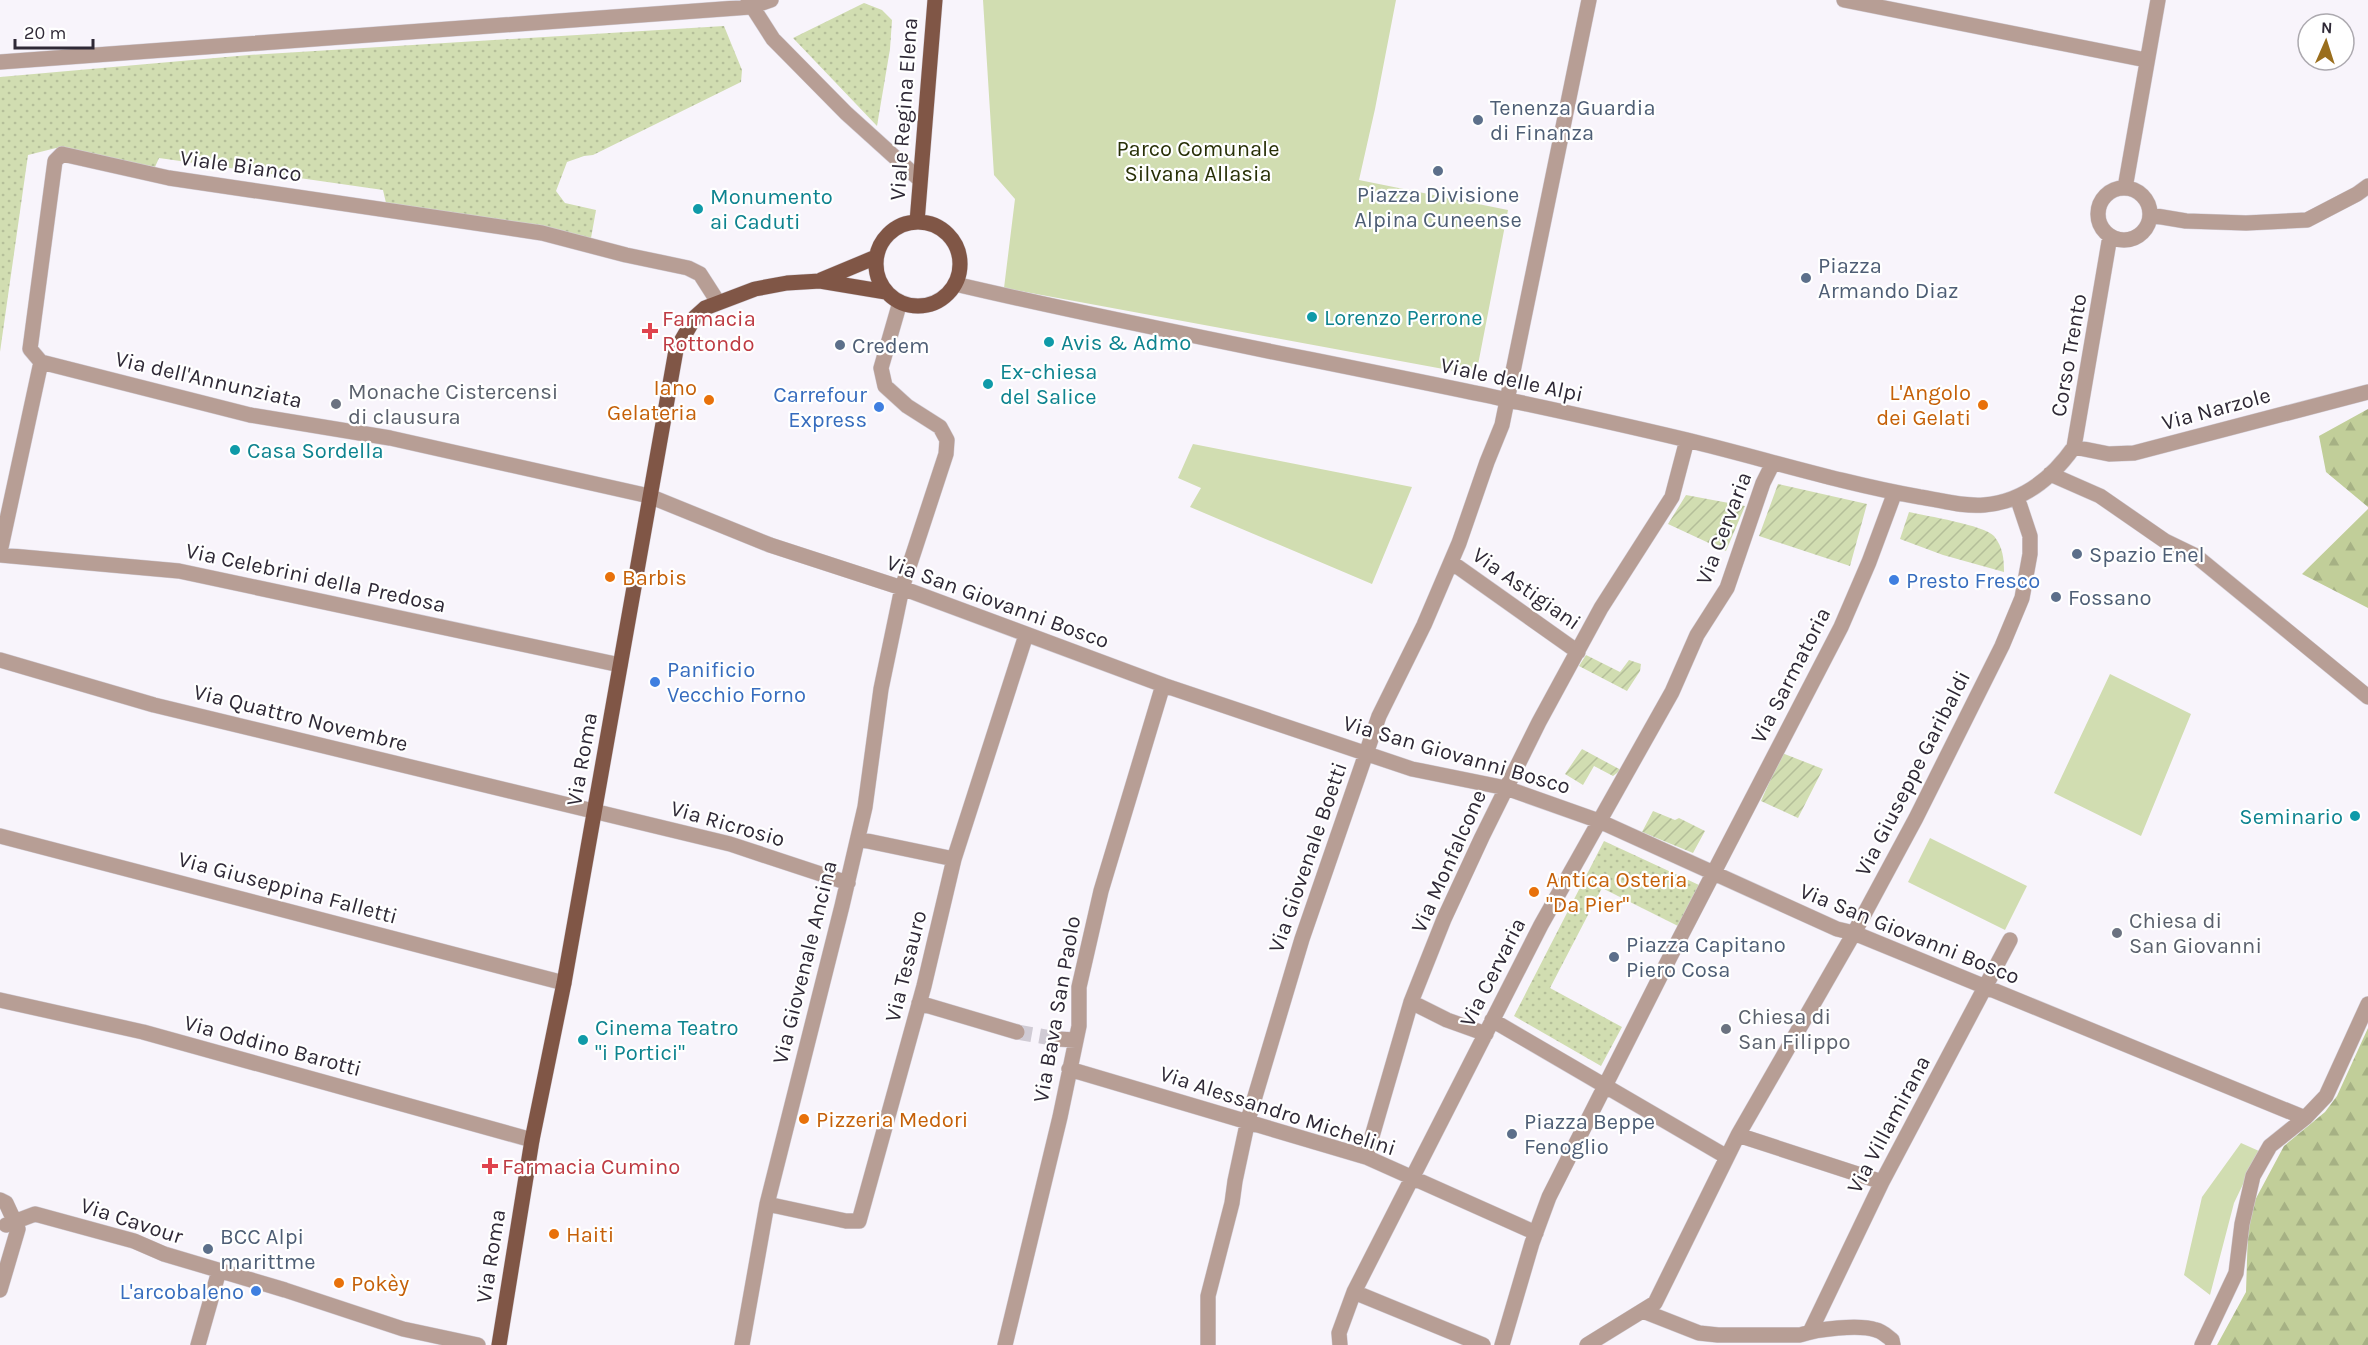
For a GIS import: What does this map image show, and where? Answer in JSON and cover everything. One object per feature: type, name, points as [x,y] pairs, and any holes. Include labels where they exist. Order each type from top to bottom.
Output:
[{"type":"main road","name":"Viale Regina Elena","points":[[917,222],[935,0]]},
{"type":"main road","points":[[917,222],[932,224],[944,231],[954,242],[959,263],[955,284],[942,298],[925,305],[912,306],[900,302],[886,292],[879,282],[876,257],[890,232],[899,226],[917,222]]},
{"type":"main road","name":"Via Roma","points":[[820,280],[876,257]]},
{"type":"main road","name":"Via Roma","points":[[499,1345],[532,1140],[564,983],[676,351],[695,317],[705,308],[766,287],[820,280],[886,292]]},
{"type":"street","points":[[0,62],[771,0]]},
{"type":"street","name":"Via Giovenale Boetti","points":[[1208,1345],[1208,1296],[1232,1203],[1248,1120],[1302,939],[1379,716],[1424,625],[1451,562],[1486,462],[1502,425],[1589,0]]},
{"type":"street","points":[[1844,0],[2146,60]]},
{"type":"street","points":[[2125,188],[2158,0]]},
{"type":"street","points":[[749,3],[773,39],[846,113],[919,179]]},
{"type":"street","name":"Viale Bianco","points":[[41,362],[30,349],[55,161],[62,154],[169,178],[542,233],[626,255],[688,268],[700,274],[718,302]]},
{"type":"street","points":[[2150,215],[2186,221],[2246,223],[2307,220],[2368,186]]},
{"type":"street","points":[[2125,188],[2133,190],[2146,199],[2150,215],[2149,222],[2140,235],[2125,240],[2110,236],[2100,223],[2099,206],[2109,193],[2125,188]]},
{"type":"street","name":"Corso Trento","points":[[2050,474],[2074,447],[2110,236]]},
{"type":"street","name":"Viale delle Alpi","points":[[955,284],[1508,400],[1895,492],[1971,506],[1986,505],[2028,493],[2050,474]]},
{"type":"street","name":"Via Giovenale Ancina","points":[[742,1345],[767,1204],[865,807],[880,689],[902,588],[945,454],[946,440],[940,427],[907,406],[885,386],[881,368],[900,302]]},
{"type":"street","points":[[0,553],[41,362]]},
{"type":"street","name":"Via dell'Annunziata","points":[[41,362],[250,415],[390,438],[649,496]]},
{"type":"street","name":"Via Narzole","points":[[2074,447],[2109,454],[2134,453],[2368,392]]},
{"type":"street","name":"Via Monfalcone","points":[[1366,1157],[1411,1002],[1444,919],[1506,788],[1601,608],[1672,497],[1688,441]]},
{"type":"street","name":"Via Cervaria","points":[[1340,1345],[1339,1333],[1354,1292],[1412,1177],[1541,925],[1672,692],[1697,635],[1727,588],[1763,483],[1773,463]]},
{"type":"street","points":[[2050,474],[2100,496],[2166,541],[2196,556],[2368,697]]},
{"type":"street","name":"Via Sarmatoria","points":[[1604,1086],[1841,627],[1869,562],[1895,492]]},
{"type":"street","name":"Via San Giovanni Bosco","points":[[649,496],[771,545],[902,588],[1163,685],[1412,769],[1506,788],[1599,821],[1837,929],[1854,933],[2305,1118]]},
{"type":"street","name":"Via Giuseppe Garibaldi","points":[[1587,1345],[1654,1303],[1738,1135],[1854,933],[1916,818],[2002,646],[2022,598],[2030,554],[2030,536],[2017,497]]},
{"type":"street","name":"Via Celebrini della Predosa","points":[[0,553],[179,571],[620,665]]},
{"type":"street","name":"Via Astigiani","points":[[1451,562],[1578,652]]},
{"type":"street","name":"Via Tesauro","points":[[767,1204],[846,1221],[859,1221],[919,1003],[954,859],[1026,635]]},
{"type":"street","name":"Via Quattro Novembre","points":[[0,660],[154,705],[594,811]]},
{"type":"street","name":"Via Bava San Paolo","points":[[1005,1345],[1079,1026],[1079,987],[1101,891],[1163,685]]},
{"type":"street","name":"Via Ricrosio","points":[[594,811],[730,844],[848,883]]},
{"type":"street","name":"Via Giuseppina Falletti","points":[[0,836],[564,983]]},
{"type":"street","points":[[858,839],[954,859]]},
{"type":"street","name":"Via Villamirana","points":[[1810,1332],[1882,1182],[2010,940]]},
{"type":"street","name":"Via Oddino Barotti","points":[[0,1000],[143,1032],[532,1140]]},
{"type":"street","points":[[1411,1002],[1447,1020],[1489,1027],[1604,1086],[1727,1157]]},
{"type":"street","points":[[919,1003],[1017,1032]]},
{"type":"street","points":[[2202,1345],[2236,1273],[2242,1224],[2253,1176],[2270,1146],[2305,1118],[2326,1096],[2368,1004]]},
{"type":"street","points":[[1057,1039],[1076,1040]]},
{"type":"street","name":"Via Alessandro Michelini","points":[[1069,1069],[1248,1120],[1366,1157],[1536,1233]]},
{"type":"street","points":[[1502,1345],[1549,1197],[1604,1086]]},
{"type":"street","points":[[1738,1135],[1882,1182]]},
{"type":"street","points":[[0,1200],[6,1203],[13,1225],[0,1290]]},
{"type":"street","name":"Via Cavour","points":[[13,1225],[35,1214],[134,1241],[164,1254],[404,1329],[478,1345]]},
{"type":"street","points":[[198,1345],[219,1271]]},
{"type":"street","points":[[1354,1292],[1483,1345]]},
{"type":"street","points":[[1643,1311],[1699,1333],[1800,1335],[1843,1328],[1876,1329],[1892,1340],[1893,1345]]},
{"type":"green space","name":"Parco Comunale Silvana Allasia","points":[[983,0],[1396,0],[1359,180],[1508,210],[1476,375],[1004,288],[1015,199],[994,175]]},
{"type":"green space","points":[[864,3],[882,10],[892,20],[890,49],[877,126],[793,38]]},
{"type":"green space","points":[[724,26],[742,70],[741,82],[593,155],[567,162],[556,191],[565,203],[596,210],[591,238],[386,203],[383,190],[159,158],[155,167],[56,148],[28,155],[0,352],[0,77],[249,55]]},
{"type":"green space","points":[[2368,409],[2368,507],[2326,472],[2319,436]]},
{"type":"green space","points":[[1193,444],[1412,487],[1372,584],[1190,507],[1201,488],[1178,478]]},
{"type":"green space","points":[[1778,484],[1867,504],[1850,566],[1759,536]]},
{"type":"green space","points":[[1686,495],[1745,506],[1726,551],[1668,524]]},
{"type":"green space","points":[[2368,509],[2368,608],[2302,574]]},
{"type":"green space","points":[[1909,512],[1988,532],[1994,536],[2001,549],[2004,572],[1943,555],[1900,539]]},
{"type":"green space","points":[[1586,655],[1620,672],[1629,660],[1641,664],[1640,671],[1627,691],[1579,666]]},
{"type":"green space","points":[[2110,674],[2191,714],[2141,836],[2054,793]]},
{"type":"green space","points":[[1582,749],[1621,770],[1613,776],[1594,766],[1583,785],[1565,774]]},
{"type":"green space","points":[[1782,753],[1823,769],[1798,818],[1761,801]]},
{"type":"green space","points":[[1653,811],[1675,820],[1679,818],[1705,831],[1693,853],[1642,832]]},
{"type":"green space","points":[[1930,838],[2027,886],[2005,930],[1908,882]]},
{"type":"green space","points":[[1604,841],[1699,885],[1678,926],[1602,888],[1550,988],[1622,1027],[1601,1066],[1514,1016]]},
{"type":"green space","points":[[2368,1028],[2368,1345],[2217,1345],[2246,1292],[2248,1230],[2254,1202],[2284,1146],[2325,1112],[2337,1096]]},
{"type":"green space","points":[[2241,1143],[2259,1151],[2234,1203],[2210,1295],[2184,1275],[2202,1197]]},
{"type":"tunnel","points":[[1017,1032],[1057,1039]]},
{"type":"place","name":"Tenenza Guardia di Finanza","points":[[1478,120]]},
{"type":"place","name":"Piazza Divisione Alpina Cuneense","points":[[1438,171]]},
{"type":"place","name":"Monumento ai Caduti","points":[[698,209]]},
{"type":"place","name":"Piazza Armando Diaz","points":[[1806,278]]},
{"type":"place","name":"Lorenzo Perrone","points":[[1312,317]]},
{"type":"place","name":"Farmacia Rottondo","points":[[650,331]]},
{"type":"place","name":"Avis & Admo","points":[[1049,342]]},
{"type":"place","name":"Credem","points":[[840,345]]},
{"type":"place","name":"Ex-chiesa del Salice","points":[[988,384]]},
{"type":"place","name":"Iano Gelateria","points":[[709,400]]},
{"type":"place","name":"Monache Cistercensi di clausura","points":[[336,404]]},
{"type":"place","name":"L'Angolo dei Gelati","points":[[1983,405]]},
{"type":"place","name":"Carrefour Express","points":[[879,407]]},
{"type":"place","name":"Casa Sordella","points":[[235,450]]},
{"type":"place","name":"Spazio Enel","points":[[2077,554]]},
{"type":"place","name":"Barbis","points":[[610,577]]},
{"type":"place","name":"Presto Fresco","points":[[1894,580]]},
{"type":"place","name":"Fossano","points":[[2056,597]]},
{"type":"place","name":"Panificio Vecchio Forno","points":[[655,682]]},
{"type":"place","name":"Seminario","points":[[2355,816]]},
{"type":"place","name":"Antica Osteria \"Da Pier\"","points":[[1534,892]]},
{"type":"place","name":"Chiesa di San Giovanni","points":[[2117,933]]},
{"type":"place","name":"Piazza Capitano Piero Cosa","points":[[1614,957]]},
{"type":"place","name":"Chiesa di San Filippo","points":[[1726,1029]]},
{"type":"place","name":"Cinema Teatro \"i Portici\"","points":[[583,1040]]},
{"type":"place","name":"Pizzeria Medori","points":[[804,1119]]},
{"type":"place","name":"Piazza Beppe Fenoglio","points":[[1512,1134]]},
{"type":"place","name":"Farmacia Cumino","points":[[490,1166]]},
{"type":"place","name":"Haiti","points":[[554,1234]]},
{"type":"place","name":"BCC Alpi marittme","points":[[208,1249]]},
{"type":"place","name":"Pokèy","points":[[339,1283]]},
{"type":"place","name":"L'arcobaleno","points":[[256,1291]]}]
